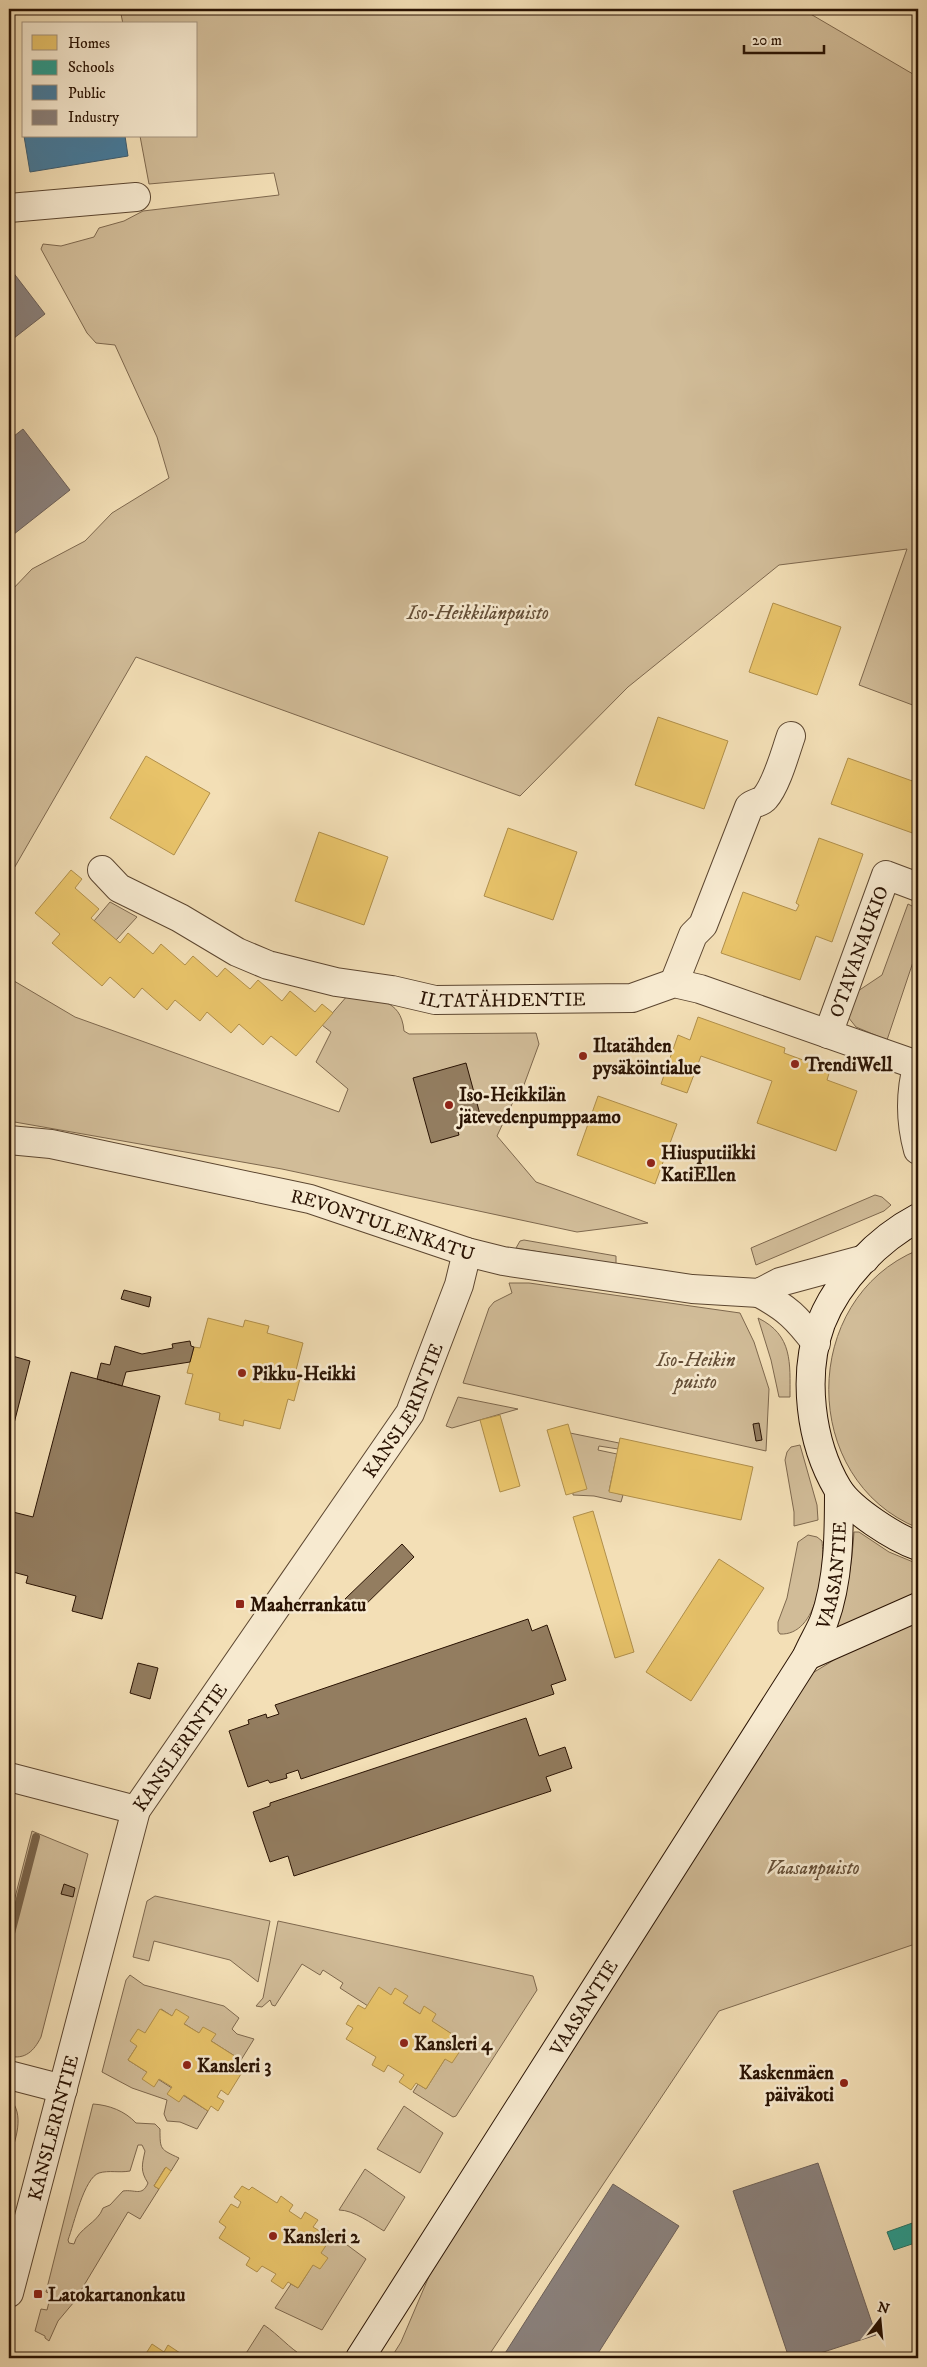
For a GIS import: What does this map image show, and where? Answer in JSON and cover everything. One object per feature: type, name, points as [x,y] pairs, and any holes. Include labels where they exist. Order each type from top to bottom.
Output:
[{"type":"street","points":[[9,208],[136,197]]},
{"type":"street","points":[[791,736],[769,792],[763,800],[753,803],[749,807],[703,925],[693,935],[674,983],[700,989],[918,1064],[912,1095],[912,1127],[918,1150]]},
{"type":"street","name":"ILTATÄHDENTIE","points":[[102,870],[119,888],[180,918],[237,952],[268,965],[336,982],[392,990],[435,1000],[632,998],[674,983]]},
{"type":"street","name":"OTAVANAUKIO","points":[[828,1034],[886,875],[918,887]]},
{"type":"street","name":"REVONTULENKATU","points":[[9,1140],[51,1144],[310,1199],[467,1252],[503,1261],[692,1289],[759,1292],[783,1306],[799,1321],[816,1343]]},
{"type":"street","points":[[918,1218],[894,1233],[865,1259],[845,1282],[830,1305],[822,1322],[816,1343],[812,1384],[818,1442],[839,1491],[871,1519],[918,1546]]},
{"type":"street","name":"KANSLERINTIE","points":[[9,2293],[136,1810],[410,1413],[459,1285],[467,1252]]},
{"type":"street","name":"REVONTULENKATU","points":[[759,1292],[780,1282],[865,1259]]},
{"type":"street","name":"VAASANTIE","points":[[360,2358],[807,1656],[824,1621],[836,1567],[839,1491]]},
{"type":"street","name":"VAASANTIE","points":[[807,1656],[918,1607]]},
{"type":"street","points":[[9,1777],[136,1810]]},
{"type":"street","points":[[9,2075],[63,2089]]},
{"type":"green space","name":"Iso-Heikkilänpuisto","points":[[120,9],[802,9],[918,77],[918,707],[859,685],[907,549],[779,565],[628,687],[520,796],[136,657],[9,877],[9,593],[32,569],[85,541],[112,513],[169,478],[157,437],[115,345],[96,343],[87,333],[41,249],[43,244],[61,246],[94,237],[99,228],[124,221],[143,211],[279,195],[274,173],[149,184],[140,138],[198,138],[198,22],[123,22]]},
{"type":"green space","points":[[110,902],[137,917],[116,940],[94,921]]},
{"type":"green space","points":[[908,904],[918,909],[918,947],[887,1040],[856,1027],[848,1017],[858,991],[882,975]]},
{"type":"green space","points":[[9,978],[75,1017],[339,1112],[348,1089],[316,1062],[331,1032],[322,1025],[348,995],[385,1002],[392,1006],[402,1020],[404,1031],[409,1034],[536,1033],[539,1044],[521,1093],[512,1104],[497,1136],[536,1182],[648,1223],[577,1232],[282,1169],[9,1121]]},
{"type":"green space","points":[[875,1195],[882,1197],[891,1205],[884,1211],[756,1265],[751,1248]]},
{"type":"green space","points":[[524,1240],[616,1256],[616,1265],[516,1248],[520,1241]]},
{"type":"green space","points":[[918,1250],[918,1528],[879,1504],[851,1471],[834,1432],[829,1389],[834,1347],[851,1307],[879,1274]]},
{"type":"green space","name":"Iso-Heikin puisto","points":[[509,1283],[529,1283],[740,1313],[754,1342],[769,1389],[766,1451],[463,1383],[489,1308],[494,1302],[512,1293]]},
{"type":"green space","points":[[758,1318],[778,1333],[784,1342],[789,1362],[790,1397],[779,1397],[771,1360]]},
{"type":"green space","points":[[458,1397],[518,1409],[452,1428],[446,1426]]},
{"type":"green space","points":[[570,1433],[619,1443],[618,1449],[599,1446],[598,1450],[617,1454],[609,1491],[623,1495],[621,1502],[594,1496],[573,1495]]},
{"type":"green space","points":[[800,1445],[817,1505],[818,1520],[794,1526],[794,1512],[785,1460],[787,1452],[791,1447]]},
{"type":"green space","points":[[854,1532],[859,1532],[889,1552],[918,1564],[918,1597],[834,1632],[848,1583]]},
{"type":"green space","points":[[808,1535],[817,1537],[822,1541],[822,1567],[816,1598],[811,1613],[803,1624],[793,1632],[780,1634],[778,1622],[787,1598],[798,1542]]},
{"type":"green space","name":"Vaasanpuisto","points":[[918,1616],[918,1943],[719,2011],[487,2358],[391,2358],[401,2342],[430,2274],[811,1674],[847,1652]]},
{"type":"green space","points":[[32,1831],[88,1854],[41,2037],[32,2050],[20,2057],[15,2057],[9,2056],[9,1921]]},
{"type":"green space","points":[[155,1896],[270,1921],[258,1982],[230,1960],[154,1941],[149,1961],[133,1957],[147,1901]]},
{"type":"green space","points":[[278,1921],[533,1976],[537,1990],[456,2116],[453,2117],[413,2092],[418,2084],[426,2089],[458,2038],[379,1988],[368,2006],[340,1988],[343,1983],[323,1970],[320,1975],[302,1964],[275,2006],[272,2005],[270,2000],[262,2007],[256,2006],[263,1998]]},
{"type":"green space","points":[[130,1975],[144,1985],[224,2006],[239,2018],[232,2029],[237,2034],[254,2039],[241,2060],[161,2009],[128,2060],[208,2111],[197,2129],[180,2122],[167,2121],[164,2114],[167,2100],[132,2088],[102,2072],[126,1980]]},
{"type":"green space","points":[[9,2097],[17,2112],[18,2128],[9,2161]]},
{"type":"green space","points":[[93,2104],[116,2109],[136,2123],[155,2124],[160,2129],[162,2148],[179,2158],[171,2171],[165,2168],[154,2186],[159,2189],[140,2219],[128,2212],[74,2302],[58,2321],[49,2341],[45,2336],[35,2331],[41,2309],[47,2310],[51,2294],[46,2292]],"holes":[[[138,2145],[142,2145],[145,2151],[143,2171],[148,2183],[146,2187],[138,2192],[123,2191],[110,2205],[103,2208],[97,2218],[76,2238],[74,2244],[69,2243],[68,2240],[80,2202],[89,2183],[99,2173],[130,2171]]]},
{"type":"green space","points":[[404,2106],[443,2133],[420,2173],[377,2149]]},
{"type":"green space","points":[[365,2169],[405,2197],[384,2231],[351,2212],[339,2210]]},
{"type":"green space","points":[[327,2230],[366,2259],[322,2330],[275,2308],[291,2284],[298,2288],[330,2238],[324,2234]]},
{"type":"green space","points":[[264,2325],[303,2356],[302,2358],[243,2358]]},
{"type":"building: Homes","points":[[773,603],[841,627],[817,695],[749,672]]},
{"type":"building: Homes","points":[[658,717],[728,741],[704,809],[635,785]]},
{"type":"building: Homes","points":[[146,756],[210,793],[174,855],[110,818]]},
{"type":"building: Homes","points":[[848,758],[918,783],[918,835],[831,804]]},
{"type":"building: Homes","points":[[508,828],[577,852],[553,920],[484,896]]},
{"type":"building: Homes","points":[[319,832],[388,857],[364,925],[295,901]]},
{"type":"building: Homes","points":[[819,838],[863,854],[832,942],[816,936],[800,980],[721,953],[743,892],[796,911],[799,905],[796,903]]},
{"type":"building: Homes","points":[[71,870],[82,879],[75,888],[99,909],[91,918],[120,943],[128,933],[153,954],[161,944],[185,965],[193,956],[217,977],[225,968],[250,989],[258,980],[282,1001],[290,991],[315,1012],[322,1004],[333,1013],[296,1056],[271,1036],[263,1045],[239,1024],[231,1033],[207,1012],[200,1021],[175,1000],[167,1010],[142,988],[134,998],[110,977],[102,986],[52,943],[60,934],[35,913]]},
{"type":"building: Homes","points":[[698,1017],[785,1048],[784,1053],[830,1070],[827,1080],[857,1091],[836,1151],[757,1123],[772,1081],[701,1056],[687,1093],[661,1084],[678,1035],[690,1040]]},
{"type":"building: Homes","points":[[598,1096],[677,1124],[655,1184],[577,1155]]},
{"type":"building: Homes","name":"Pikku-Heikki","points":[[208,1318],[243,1327],[245,1320],[269,1326],[267,1333],[303,1343],[295,1374],[301,1375],[294,1401],[288,1399],[280,1429],[244,1420],[243,1426],[219,1420],[220,1413],[185,1404],[193,1374],[187,1373],[194,1347],[200,1348]]},
{"type":"building: Homes","points":[[500,1415],[520,1486],[500,1492],[480,1420]]},
{"type":"building: Homes","points":[[568,1424],[587,1489],[566,1495],[547,1430]]},
{"type":"building: Homes","points":[[620,1438],[753,1467],[741,1520],[609,1492]]},
{"type":"building: Homes","points":[[593,1511],[634,1652],[615,1658],[573,1517]]},
{"type":"building: Homes","points":[[719,1559],[764,1588],[691,1701],[646,1672]]},
{"type":"building: Homes","name":"Kansleri 4","points":[[379,1987],[391,1995],[395,1988],[408,1996],[403,2003],[420,2014],[424,2006],[436,2014],[432,2021],[458,2038],[453,2047],[460,2051],[452,2063],[445,2059],[426,2089],[416,2083],[411,2090],[399,2082],[404,2075],[388,2065],[384,2072],[372,2065],[376,2057],[346,2039],[353,2028],[346,2024],[352,2014],[358,2005],[365,2009]]},
{"type":"building: Homes","name":"Kansleri 3","points":[[160,2009],[172,2016],[176,2009],[189,2017],[184,2024],[199,2033],[203,2027],[216,2034],[211,2041],[241,2060],[234,2070],[241,2074],[228,2095],[221,2090],[217,2097],[224,2101],[218,2111],[211,2106],[208,2111],[184,2095],[179,2102],[167,2094],[172,2087],[159,2079],[154,2087],[142,2079],[147,2072],[128,2060],[137,2046],[130,2041],[138,2029],[145,2033]]},
{"type":"building: Homes","points":[[166,2167],[171,2171],[159,2189],[154,2186]]},
{"type":"building: Homes","name":"Kansleri 2","points":[[242,2186],[249,2190],[252,2187],[277,2203],[281,2196],[293,2205],[289,2211],[301,2219],[305,2212],[318,2220],[313,2227],[331,2238],[321,2253],[328,2258],[320,2269],[313,2265],[298,2288],[288,2282],[283,2289],[271,2281],[276,2274],[262,2266],[257,2272],[246,2265],[250,2258],[219,2238],[226,2227],[219,2222],[231,2204],[238,2208],[241,2202],[234,2197]]},
{"type":"building: Homes","points":[[152,2344],[164,2352],[168,2345],[180,2353],[177,2358],[143,2358]]},
{"type":"building: Schools","points":[[918,2221],[918,2242],[894,2250],[887,2232]]},
{"type":"building: Public","points":[[24,138],[125,138],[128,156],[30,172]]},
{"type":"building: Industry","points":[[9,267],[45,314],[9,342]]},
{"type":"building: Industry","points":[[23,429],[70,490],[9,538],[9,440]]},
{"type":"building: Industry","points":[[818,2163],[876,2335],[805,2358],[789,2358],[733,2191]]},
{"type":"building: Industry","points":[[613,2184],[679,2226],[595,2358],[502,2358]]},
{"type":"building: Other","name":"Iso-Heikkilän jätevedenpumppaamo","points":[[466,1063],[481,1118],[456,1125],[459,1135],[431,1143],[413,1078]]},
{"type":"building: Other","points":[[124,1290],[151,1297],[149,1307],[121,1299]]},
{"type":"building: Other","points":[[190,1341],[191,1346],[194,1347],[190,1362],[126,1372],[122,1386],[97,1379],[101,1363],[110,1365],[115,1346],[142,1354],[173,1348],[172,1344]]},
{"type":"building: Other","points":[[9,1355],[30,1361],[9,1443]]},
{"type":"building: Other","points":[[71,1372],[160,1396],[102,1619],[72,1611],[76,1596],[26,1583],[28,1576],[9,1571],[11,1562],[9,1562],[9,1511],[33,1517]]},
{"type":"building: Other","points":[[759,1423],[762,1440],[756,1441],[753,1424]]},
{"type":"building: Other","points":[[402,1544],[414,1557],[358,1612],[345,1599]]},
{"type":"building: Other","points":[[528,1619],[532,1631],[547,1625],[566,1680],[551,1685],[554,1694],[301,1779],[298,1770],[286,1774],[287,1778],[270,1783],[268,1780],[248,1787],[229,1731],[249,1724],[248,1720],[266,1714],[267,1718],[279,1714],[275,1705]]},
{"type":"building: Other","points":[[138,1663],[158,1668],[150,1699],[130,1693]]},
{"type":"building: Other","points":[[526,1718],[539,1756],[565,1747],[572,1768],[546,1777],[551,1791],[294,1876],[288,1856],[270,1862],[253,1812],[270,1806],[270,1803]]},
{"type":"building: Other","points":[[64,1884],[75,1888],[73,1897],[61,1894]]},
{"type":"waterway","points":[[9,1941],[36,1837]]},
{"type":"place","name":"Iltatähden pysäköintialue","points":[[583,1056]]},
{"type":"place","name":"TrendiWell","points":[[795,1064]]},
{"type":"place","name":"Iso-Heikkilän jätevedenpumppaamo","points":[[449,1105]]},
{"type":"place","name":"Hiusputiikki KatiEllen","points":[[651,1163]]},
{"type":"place","name":"Pikku-Heikki","points":[[242,1373]]},
{"type":"place","name":"Maaherrankatu","points":[[240,1604]]},
{"type":"place","name":"Kansleri 4","points":[[404,2043]]},
{"type":"place","name":"Kansleri 3","points":[[187,2065]]},
{"type":"place","name":"Kaskenmäen päiväkoti","points":[[844,2083]]},
{"type":"place","name":"Kansleri 2","points":[[273,2236]]},
{"type":"place","name":"Latokartanonkatu","points":[[38,2294]]}]
